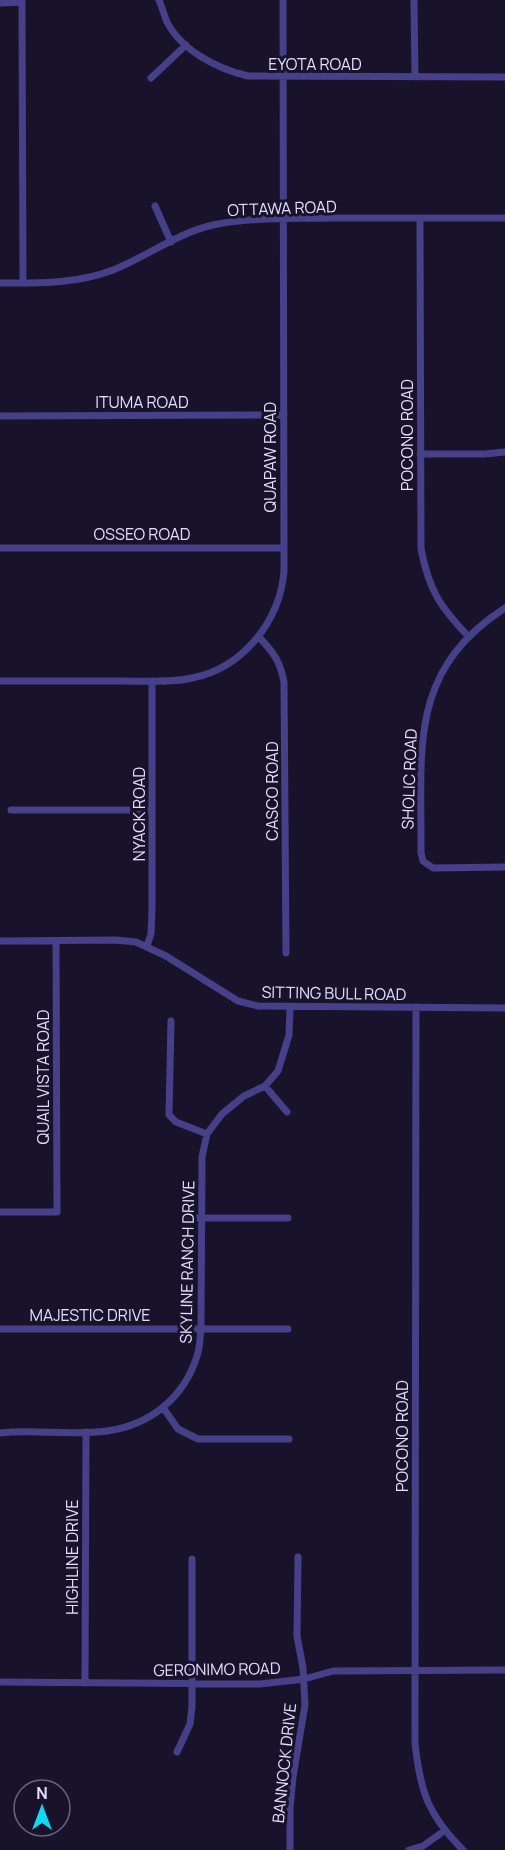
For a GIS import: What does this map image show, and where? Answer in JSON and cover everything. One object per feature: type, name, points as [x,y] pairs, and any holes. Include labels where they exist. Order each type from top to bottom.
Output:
[{"type":"street","name":"EYOTA ROAD","points":[[159,0],[168,23],[186,45],[208,61],[234,73],[248,76],[283,77],[505,77]]},
{"type":"street","name":"QUAPAW ROAD","points":[[0,681],[152,681],[193,678],[212,671],[246,651],[259,637],[277,605],[283,588],[284,548],[283,0]]},
{"type":"street","points":[[414,0],[415,77]]},
{"type":"street","points":[[0,3],[22,1],[23,283]]},
{"type":"street","points":[[151,78],[186,45]]},
{"type":"street","points":[[155,206],[171,242]]},
{"type":"street","name":"POCONO ROAD","points":[[420,218],[420,528],[426,574],[446,612],[469,637]]},
{"type":"street","name":"OTTAWA ROAD","points":[[0,283],[65,281],[90,277],[111,271],[210,226],[233,221],[505,218]]},
{"type":"street","name":"ITUMA ROAD","points":[[0,416],[284,415]]},
{"type":"street","points":[[420,454],[505,452]]},
{"type":"street","name":"OSSEO ROAD","points":[[0,548],[284,548]]},
{"type":"street","name":"SHOLIC ROAD","points":[[505,608],[469,637],[443,670],[435,685],[424,724],[421,853],[423,861],[433,867],[505,867]]},
{"type":"street","name":"CASCO ROAD","points":[[259,637],[273,652],[281,666],[285,682],[286,953]]},
{"type":"street","name":"NYACK ROAD","points":[[147,946],[151,934],[152,910],[152,681]]},
{"type":"street","points":[[11,810],[152,810]]},
{"type":"street","name":"SITTING BULL ROAD","points":[[0,940],[136,942],[147,946],[238,1000],[258,1006],[505,1008]]},
{"type":"street","name":"QUAIL VISTA ROAD","points":[[0,1212],[57,1212],[56,941]]},
{"type":"street","name":"POCONO ROAD","points":[[416,1007],[415,1743],[418,1774],[427,1803],[444,1831],[463,1850]]},
{"type":"street","name":"SKYLINE RANCH DRIVE","points":[[0,1433],[106,1432],[133,1425],[164,1409],[182,1389],[198,1355],[201,1329],[202,1157],[207,1134],[222,1114],[244,1096],[265,1086],[278,1071],[289,1035],[290,1008]]},
{"type":"street","points":[[171,1021],[170,1115],[176,1122],[207,1134]]},
{"type":"street","points":[[265,1086],[287,1112]]},
{"type":"street","points":[[184,1218],[288,1218]]},
{"type":"street","name":"MAJESTIC DRIVE","points":[[0,1329],[288,1329]]},
{"type":"street","points":[[164,1409],[178,1429],[198,1439],[289,1439]]},
{"type":"street","name":"HIGHLINE DRIVE","points":[[85,1683],[86,1432]]},
{"type":"street","name":"BANNOCK DRIVE","points":[[290,1850],[293,1777],[304,1713],[304,1679],[297,1636],[298,1557]]},
{"type":"street","points":[[177,1752],[190,1724],[192,1559]]},
{"type":"street","name":"GERONIMO ROAD","points":[[0,1683],[260,1684],[304,1679],[333,1671],[505,1670]]},
{"type":"street","points":[[409,1850],[423,1846],[444,1831]]}]
